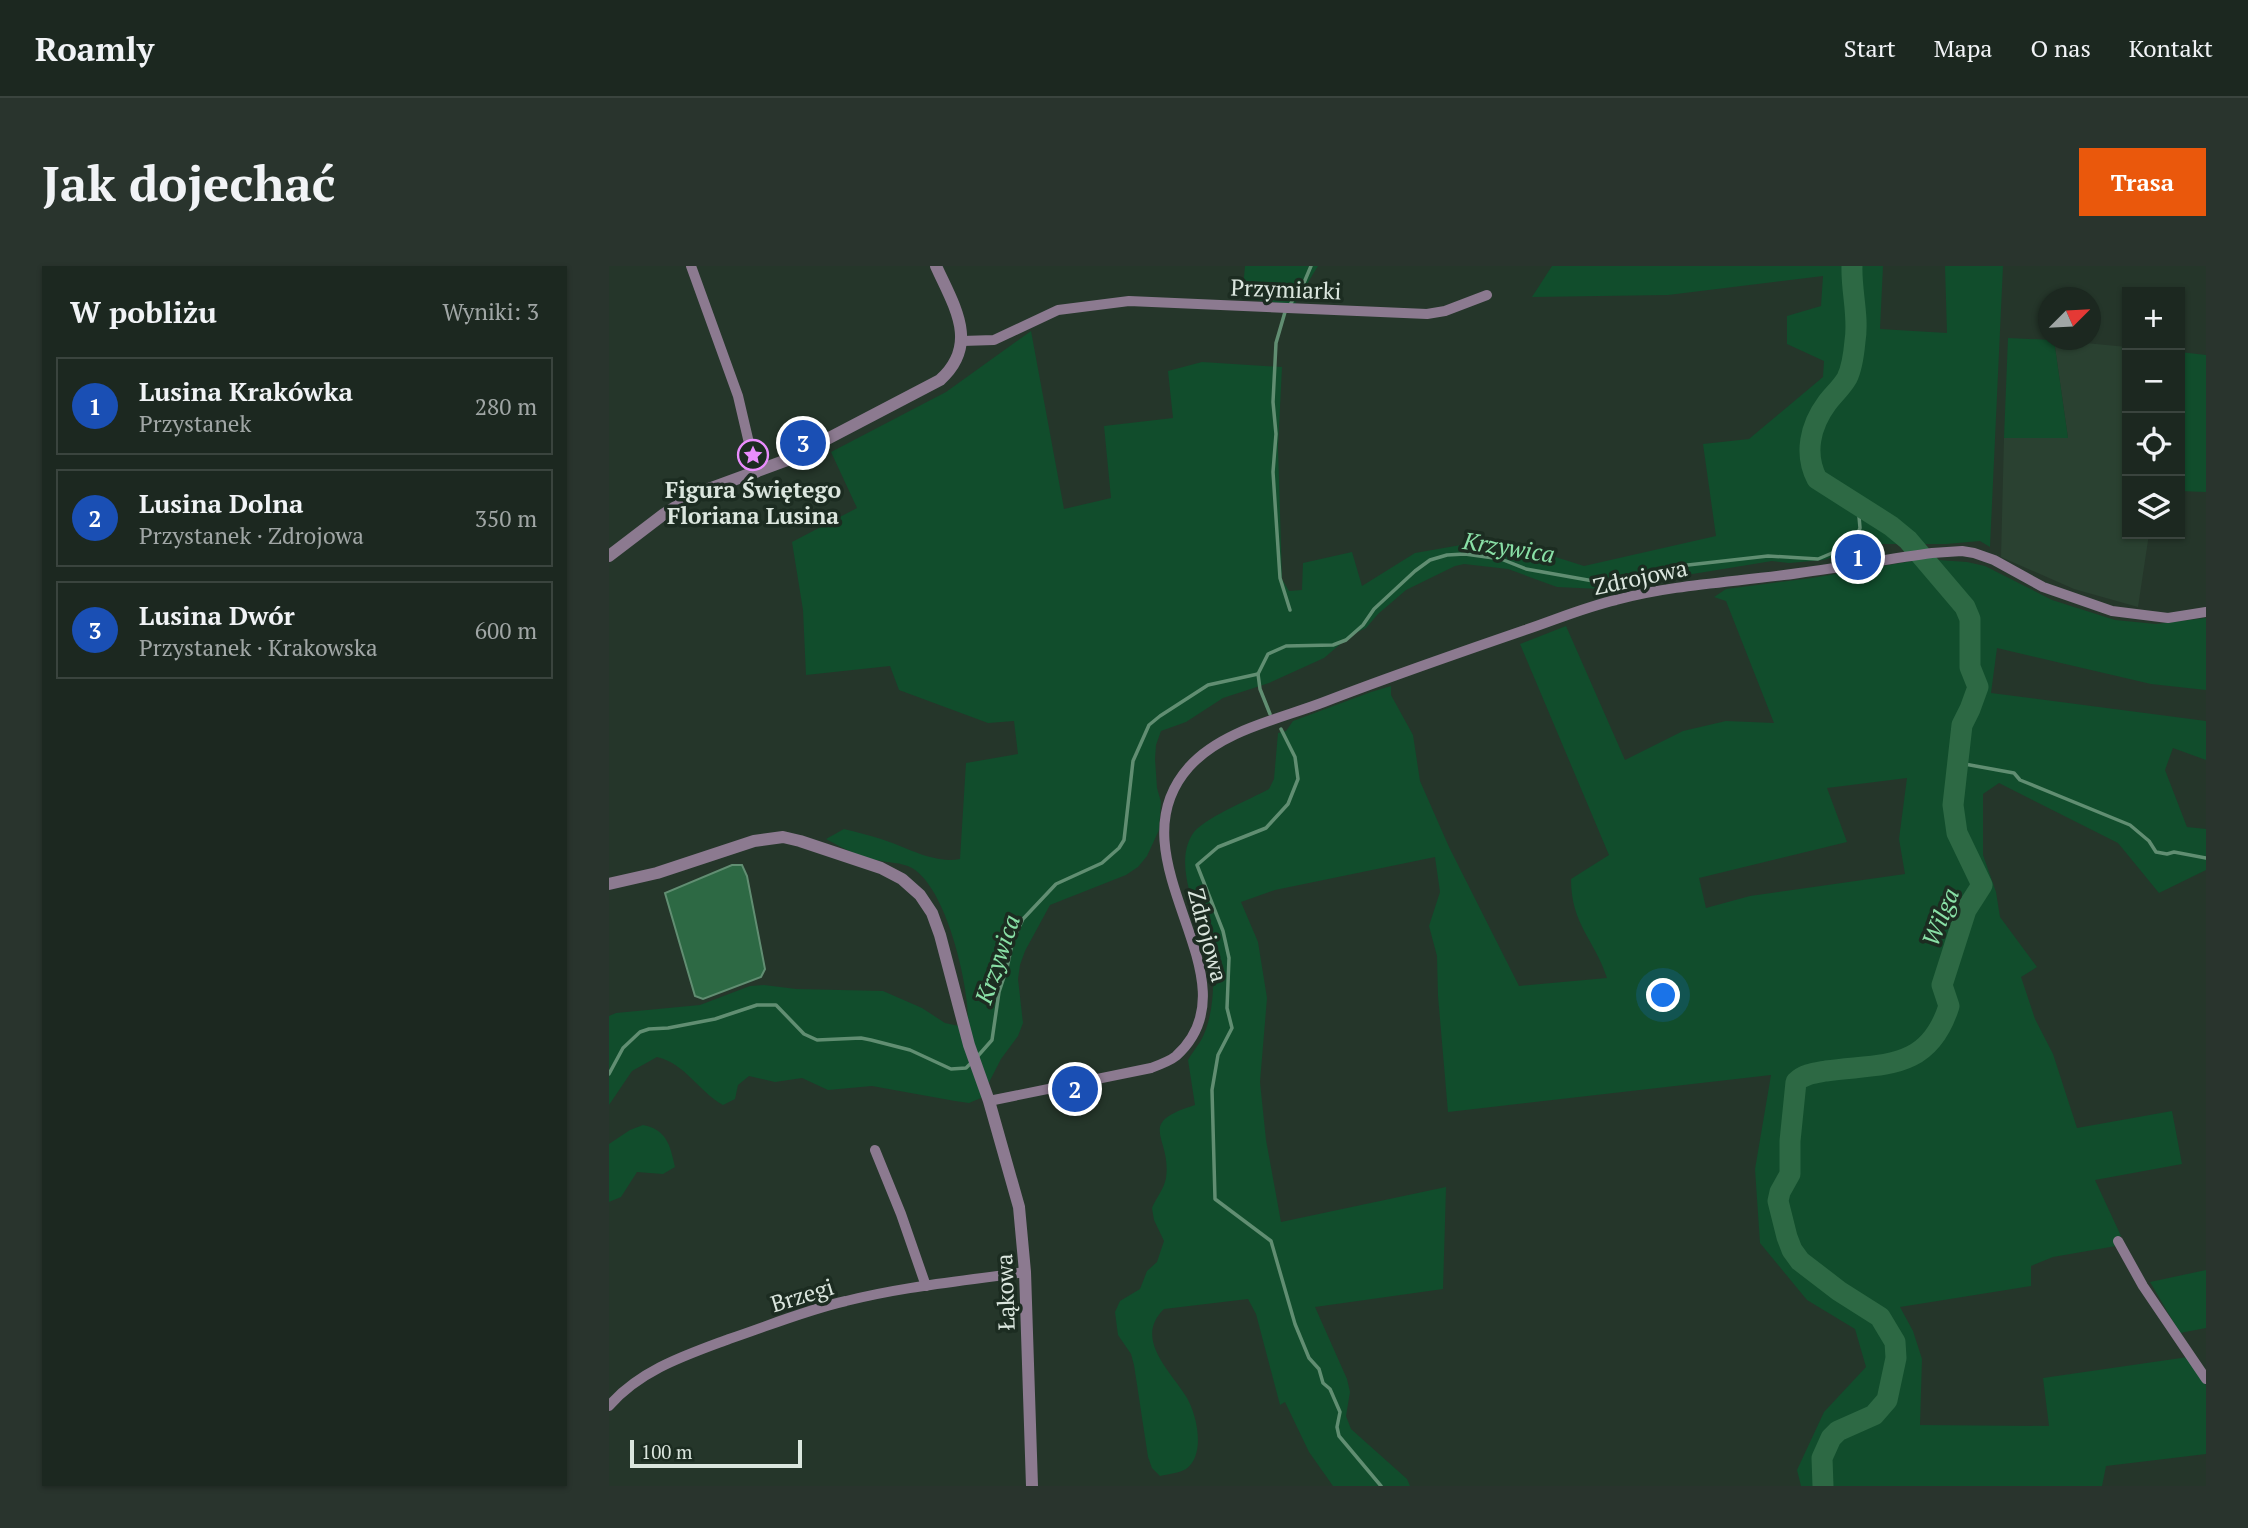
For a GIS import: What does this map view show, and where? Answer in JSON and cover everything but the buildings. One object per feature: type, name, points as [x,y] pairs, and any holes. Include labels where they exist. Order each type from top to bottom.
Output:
[{"type":"street","points":[[691,266],[738,396],[756,473]]},
{"type":"street","points":[[609,556],[664,513],[698,493],[796,456],[931,386],[948,372],[960,352],[961,327],[936,266]]},
{"type":"street","name":"Przymiarki","points":[[962,341],[994,340],[1058,310],[1129,301],[1427,314],[1445,311],[1487,295]]},
{"type":"street","name":"Zdrojowa","points":[[989,1101],[1151,1068],[1174,1057],[1193,1037],[1202,1012],[1204,987],[1196,954],[1169,874],[1164,850],[1165,818],[1172,794],[1188,768],[1209,749],[1237,734],[1410,669],[1616,600],[1932,553],[1962,551],[1984,556],[2043,587],[2112,611],[2168,618],[2206,612]]},
{"type":"street","points":[[609,884],[657,873],[736,846],[783,837],[881,868],[902,879],[920,895],[932,913],[969,1045],[989,1101]]},
{"type":"street","name":"Łąkowa","points":[[989,1101],[1019,1208],[1025,1272],[1033,1486]]},
{"type":"street","points":[[875,1150],[926,1286]]},
{"type":"street","points":[[2118,1241],[2143,1286],[2206,1380]]},
{"type":"street","name":"Brzegi","points":[[609,1406],[620,1393],[645,1375],[698,1350],[845,1301],[1025,1272]]},
{"type":"shaded area","points":[[1245,266],[1318,266],[1294,305],[1242,298]]},
{"type":"shaded area","points":[[1552,266],[1883,266],[1880,329],[1947,333],[1945,266],[2003,266],[1990,547],[1980,541],[1881,544],[1823,560],[1789,563],[1772,561],[1601,589],[1557,587],[1508,569],[1464,564],[1455,566],[1406,590],[1366,628],[1351,635],[1324,658],[1269,683],[1223,698],[1186,722],[1161,731],[1155,759],[1161,802],[1159,830],[1147,856],[1138,867],[1126,875],[1050,905],[1020,965],[1018,979],[1023,1023],[981,1098],[969,1103],[872,1086],[828,1090],[802,1078],[775,1082],[749,1076],[738,1085],[735,1099],[723,1105],[676,1065],[657,1057],[632,1071],[609,1105],[609,1016],[616,1013],[700,1005],[750,986],[764,985],[796,989],[883,991],[922,1008],[945,1023],[959,1026],[968,1016],[964,980],[952,936],[935,894],[924,879],[908,866],[863,856],[826,839],[844,829],[930,857],[960,859],[966,763],[1018,754],[1014,721],[988,723],[899,690],[890,666],[806,675],[803,610],[792,542],[857,508],[831,452],[946,392],[1031,331],[1064,509],[1111,498],[1104,426],[1173,418],[1168,371],[1202,362],[1282,367],[1278,447],[1282,579],[1289,591],[1302,590],[1303,563],[1352,552],[1362,586],[1415,553],[1461,545],[1485,544],[1543,553],[1584,566],[1716,536],[1703,444],[1749,439],[1823,377],[1824,361],[1787,344],[1787,316],[1821,306],[1823,276],[1668,295],[1532,297]]},
{"type":"shaded area","points":[[2008,338],[2038,339],[2038,350],[2055,350],[2068,438],[2004,438]]},
{"type":"shaded area","points":[[2101,345],[2122,347],[2122,539],[2148,539],[2138,607],[2074,589],[2001,557],[2004,438],[2068,438],[2055,350],[2101,350]]},
{"type":"shaded area","points":[[2185,353],[2206,355],[2206,492],[2185,491]]},
{"type":"shaded area","points":[[1924,559],[1967,562],[1985,566],[2052,600],[2115,620],[2156,624],[2206,618],[2206,690],[2151,684],[1997,648],[1991,693],[2206,721],[2206,760],[2173,748],[2165,770],[2187,827],[2206,829],[2206,870],[2159,893],[2118,843],[1999,783],[1983,794],[1983,855],[1996,892],[2000,917],[2037,967],[2021,977],[2035,1019],[2053,1054],[2077,1128],[2172,1111],[2182,1164],[2095,1180],[2121,1236],[2113,1241],[2116,1246],[2053,1257],[2031,1266],[2031,1286],[1900,1307],[1913,1331],[1922,1359],[1920,1425],[2049,1426],[2043,1378],[2188,1357],[2206,1385],[2206,1454],[2106,1466],[2102,1486],[1801,1486],[1797,1470],[1824,1412],[1866,1367],[1855,1329],[1807,1300],[1760,1243],[1755,1169],[1771,1075],[1448,1112],[1437,956],[1429,926],[1440,892],[1435,857],[1275,890],[1241,902],[1258,942],[1267,998],[1260,1082],[1266,1140],[1281,1222],[1446,1187],[1443,1289],[1315,1307],[1347,1379],[1350,1392],[1346,1416],[1351,1429],[1407,1479],[1410,1486],[1333,1486],[1309,1452],[1285,1402],[1280,1405],[1256,1314],[1248,1299],[1164,1309],[1155,1320],[1153,1343],[1191,1405],[1198,1435],[1192,1463],[1186,1469],[1160,1476],[1152,1468],[1148,1457],[1134,1365],[1131,1354],[1118,1335],[1115,1312],[1120,1301],[1140,1289],[1147,1271],[1157,1262],[1164,1241],[1154,1220],[1152,1208],[1166,1178],[1161,1125],[1176,1112],[1195,1105],[1188,1060],[1204,1035],[1211,1009],[1211,959],[1193,904],[1185,867],[1186,850],[1192,835],[1205,822],[1269,789],[1274,779],[1278,733],[1286,731],[1293,721],[1391,686],[1391,695],[1413,735],[1420,781],[1449,847],[1519,986],[1607,978],[1579,921],[1571,879],[1609,855],[1520,644],[1566,626],[1625,760],[1683,731],[1726,721],[1774,723],[1726,601],[1714,597],[1726,589]],"holes":[[[1907,778],[1899,839],[1905,874],[1750,896],[1706,908],[1699,878],[1847,842],[1827,788]]]},
{"type":"shaded area","points":[[732,865],[742,865],[747,876],[765,969],[761,977],[703,999],[695,996],[665,893]]},
{"type":"shaded area","points":[[643,1125],[651,1127],[666,1140],[675,1167],[663,1174],[637,1172],[621,1197],[609,1202],[609,1144]]},
{"type":"shaded area","points":[[2206,1270],[2206,1328],[2180,1333],[2150,1282]]},
{"type":"waterway","points":[[1291,303],[1311,266]]},
{"type":"waterway","name":"Wilga","points":[[1823,1486],[1822,1458],[1831,1438],[1838,1431],[1874,1415],[1887,1400],[1896,1358],[1895,1342],[1880,1317],[1839,1291],[1800,1261],[1787,1237],[1778,1201],[1790,1174],[1790,1141],[1796,1082],[1814,1073],[1901,1060],[1929,1043],[1949,1006],[1942,985],[1966,910],[1982,885],[1957,833],[1953,805],[1962,725],[1978,687],[1970,667],[1970,619],[1965,607],[1908,540],[1891,526],[1817,479],[1813,470],[1810,450],[1816,421],[1849,374],[1855,345],[1852,266]]},
{"type":"waterway","points":[[1285,312],[1276,343],[1273,402],[1276,434],[1273,472],[1280,578],[1290,610]]},
{"type":"waterway","name":"Krzywica","points":[[1258,674],[1268,654],[1286,646],[1333,645],[1346,640],[1363,625],[1374,609],[1415,571],[1430,560],[1447,555],[1465,554],[1501,559],[1526,569],[1599,582],[1647,577],[1688,565],[1768,556],[1818,559],[1844,548],[1856,538],[1860,528],[1858,505]]},
{"type":"waterway","points":[[1258,674],[1260,689],[1270,714]]},
{"type":"waterway","name":"Krzywica","points":[[977,1057],[992,1040],[999,992],[1013,940],[1023,919],[1056,884],[1102,863],[1124,840],[1133,761],[1149,725],[1208,685],[1258,674]]},
{"type":"waterway","points":[[1281,729],[1295,757],[1298,779],[1288,804],[1266,828],[1218,847],[1197,865],[1223,931],[1229,958],[1227,1008],[1232,1028],[1218,1055],[1212,1090],[1215,1199],[1271,1241],[1295,1324],[1309,1358],[1319,1369],[1323,1383],[1330,1389],[1340,1412],[1337,1427],[1339,1436],[1381,1486]]},
{"type":"waterway","points":[[1959,763],[2014,773],[2020,780],[2130,825],[2149,841],[2156,852],[2174,852],[2206,858]]},
{"type":"waterway","name":"Krzywica","points":[[609,1074],[623,1048],[640,1032],[715,1019],[757,1005],[776,1005],[804,1034],[817,1040],[871,1040],[910,1050],[951,1069],[966,1068],[971,1063]]},
{"type":"place","name":"Lusina Dwór","points":[[803,443]]},
{"type":"place","name":"Figura Świętego Floriana Lusina","points":[[753,455]]},
{"type":"place","name":"Lusina Krakówka","points":[[1858,557]]},
{"type":"place","name":"Lusina Dolna","points":[[1075,1089]]}]
